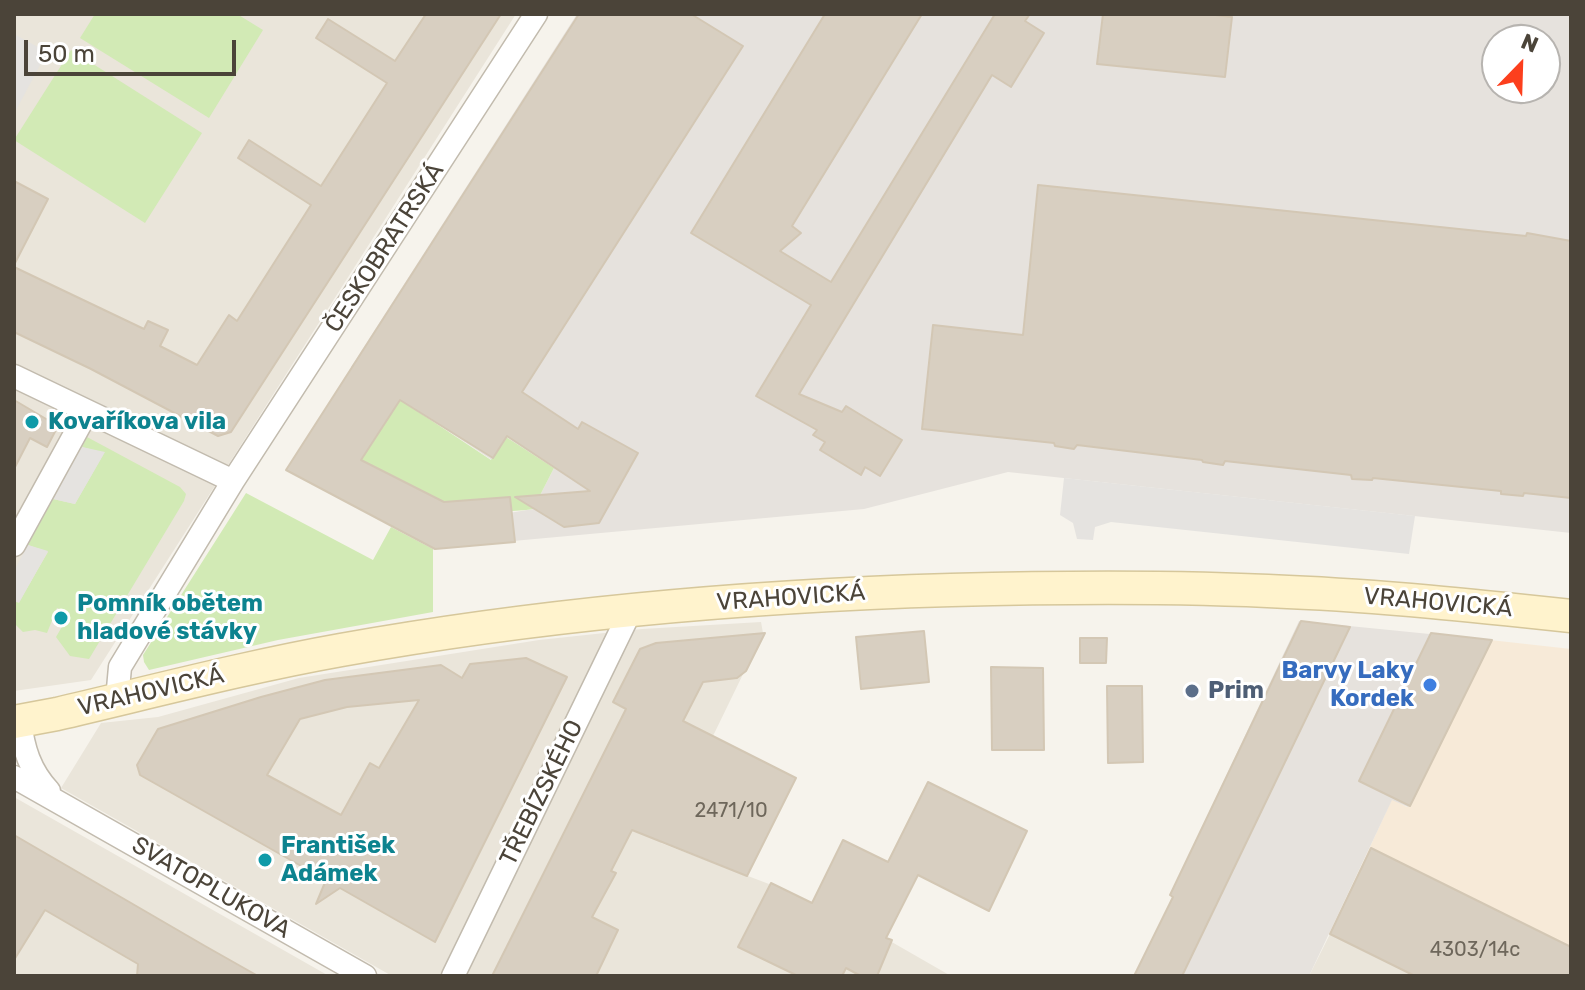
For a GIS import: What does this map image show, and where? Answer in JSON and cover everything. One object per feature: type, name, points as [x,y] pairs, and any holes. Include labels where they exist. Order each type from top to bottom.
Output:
[{"type":"street","name":"ČESKOBRATRSKÁ","points":[[117,700],[120,667],[233,481],[536,14]]},
{"type":"street","points":[[14,376],[233,481]]},
{"type":"street","points":[[14,545],[87,412]]},
{"type":"street","name":"VRAHOVICKÁ","points":[[17,722],[339,650],[494,625],[631,610],[864,593],[1153,587],[1288,591],[1571,616]]},
{"type":"street","name":"TŘEBÍZSKÉHO","points":[[453,976],[631,610]]},
{"type":"street","name":"SVATOPLUKOVA","points":[[17,722],[29,762],[38,779],[58,801]]},
{"type":"street","name":"SVATOPLUKOVA","points":[[14,777],[365,976]]},
{"type":"shaded area","points":[[14,14],[516,14],[91,680],[14,691]]},
{"type":"shaded area","points":[[577,14],[1571,14],[1571,533],[1008,472],[864,509],[513,541],[509,513],[533,509],[554,468],[506,437],[492,460],[351,367]]},
{"type":"shaded area","points":[[14,34],[47,52],[14,114]]},
{"type":"shaded area","points":[[82,447],[105,452],[75,504],[53,499]]},
{"type":"shaded area","points":[[1064,478],[1415,516],[1409,554],[1111,522],[1095,527],[1093,540],[1077,539],[1073,523],[1060,515]]},
{"type":"shaded area","points":[[28,545],[48,551],[19,603],[14,601],[14,571]]},
{"type":"shaded area","points":[[1299,621],[1490,640],[1408,807],[1392,800],[1309,976],[1134,976],[1172,898],[1170,895]]},
{"type":"shaded area","points":[[761,622],[763,633],[661,843],[769,884],[890,941],[951,976],[392,976],[61,788],[101,723],[158,717],[299,678],[539,640],[642,629]]},
{"type":"shaded area","points":[[1490,640],[1571,649],[1571,976],[1414,976],[1330,934],[1392,799],[1407,807]]},
{"type":"shaded area","points":[[14,797],[329,976],[14,976]]},
{"type":"shaded area","points":[[1330,934],[1414,976],[1309,976]]},
{"type":"green space","points":[[95,14],[237,14],[263,30],[209,118],[80,38]]},
{"type":"green space","points":[[71,50],[202,133],[145,223],[14,140]]},
{"type":"green space","points":[[399,399],[491,460],[506,437],[554,468],[533,509],[486,510],[441,501],[354,468]]},
{"type":"green space","points":[[87,437],[180,487],[186,494],[89,659],[70,656],[56,637],[70,613],[57,608],[47,633],[35,630],[23,632],[14,623],[14,601],[19,602],[48,552],[28,545],[53,499],[75,504],[104,453],[82,447]]},
{"type":"green space","points":[[246,493],[373,560],[391,527],[433,549],[433,612],[278,640],[149,670],[143,655]]},
{"type":"building","points":[[426,14],[501,14],[231,432],[218,436],[14,332],[14,267],[144,329],[148,321],[168,330],[160,346],[197,365],[229,315],[237,321],[311,205],[238,158],[249,140],[321,186],[387,83],[316,38],[328,19],[395,61]]},
{"type":"building","points":[[579,14],[691,14],[743,46],[522,392],[578,429],[582,422],[638,453],[599,523],[564,527],[515,497],[590,491],[507,436],[493,458],[400,400],[361,460],[444,502],[510,497],[515,542],[435,549],[286,470]]},
{"type":"building","points":[[825,14],[922,14],[792,226],[801,233],[780,251],[831,282],[995,14],[1030,14],[1025,21],[1044,33],[1011,87],[992,75],[799,394],[842,412],[846,406],[902,440],[880,476],[865,467],[861,475],[820,450],[825,442],[813,435],[817,430],[756,396],[811,305],[691,233]]},
{"type":"building","points":[[1103,14],[1207,14],[1232,17],[1225,77],[1097,64]]},
{"type":"building","points":[[14,181],[48,199],[14,265]]},
{"type":"building","points":[[1038,185],[1526,236],[1527,233],[1571,241],[1571,498],[1501,494],[1501,491],[1373,478],[1352,479],[1351,475],[1225,461],[1223,465],[1077,445],[1074,449],[1055,446],[1054,443],[922,429],[933,325],[1023,335]]},
{"type":"building","name":"Kovaříkova vila","points":[[14,400],[58,426],[47,447],[30,438],[14,469]]},
{"type":"building","points":[[1301,621],[1350,627],[1182,976],[1134,976],[1173,897],[1170,895]]},
{"type":"building","points":[[924,631],[929,682],[861,689],[856,637]]},
{"type":"building","points":[[765,633],[746,671],[737,678],[703,682],[683,721],[796,778],[747,876],[632,830],[611,871],[616,873],[592,917],[618,930],[596,976],[492,976],[626,709],[613,702],[640,649],[656,643]]},
{"type":"building","points":[[1431,633],[1492,640],[1410,806],[1359,781]]},
{"type":"building","points":[[1080,638],[1107,638],[1106,663],[1080,663]]},
{"type":"building","points":[[526,658],[567,677],[435,942],[340,888],[316,904],[326,880],[140,775],[137,765],[158,729],[325,680],[441,665],[462,678],[470,664]],"holes":[[[419,700],[379,768],[370,763],[341,815],[267,775],[300,719],[347,707]]]},
{"type":"building","points":[[991,667],[1043,668],[1044,750],[992,750]]},
{"type":"building","points":[[1107,686],[1142,686],[1143,762],[1108,763]]},
{"type":"building","points":[[928,782],[1027,831],[989,911],[918,875],[886,938],[892,940],[877,976],[861,976],[846,968],[842,976],[798,976],[738,947],[771,883],[812,903],[843,840],[888,862]]},
{"type":"building","points":[[14,835],[258,976],[137,976],[138,964],[45,910],[14,960]]},
{"type":"building","points":[[1371,848],[1571,947],[1571,976],[1415,976],[1330,934]]},
{"type":"place","name":"Kovaříkova vila","points":[[32,422]]},
{"type":"place","name":"Pomník obětem hladové stávky","points":[[61,618]]},
{"type":"place","name":"Barvy Laky Kordek","points":[[1430,685]]},
{"type":"place","name":"Prim","points":[[1192,691]]},
{"type":"place","name":"František Adámek","points":[[265,860]]}]
